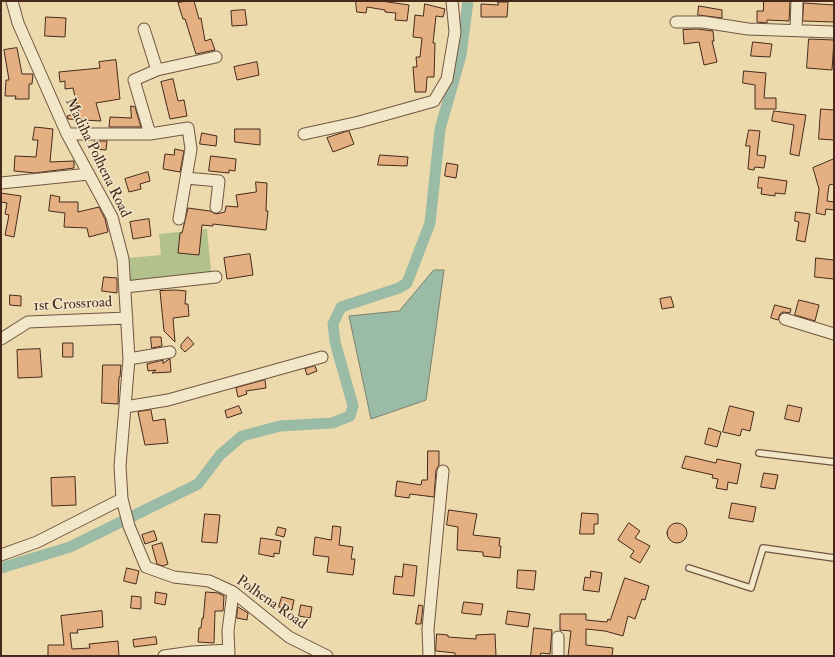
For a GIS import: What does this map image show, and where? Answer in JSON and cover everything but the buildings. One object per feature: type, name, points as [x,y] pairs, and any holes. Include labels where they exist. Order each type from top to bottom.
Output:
[{"type":"street","name":"Madiha Polhena Road","points":[[12,1],[18,24],[67,134],[112,217],[123,259],[129,359],[120,466],[123,503],[129,526]]},
{"type":"street","points":[[304,134],[359,122],[434,101],[447,79],[455,32],[452,1]]},
{"type":"street","points":[[796,30],[797,1]]},
{"type":"street","points":[[676,22],[702,22],[748,29],[834,32]]},
{"type":"street","points":[[144,30],[157,70]]},
{"type":"street","points":[[150,134],[134,80],[157,70],[216,57]]},
{"type":"street","points":[[67,134],[150,134],[188,128],[191,149],[179,219]]},
{"type":"street","points":[[1,183],[89,174]]},
{"type":"street","points":[[186,178],[219,181],[216,207]]},
{"type":"street","points":[[125,287],[216,277]]},
{"type":"street","name":"1st Crossroad","points":[[1,339],[28,322],[127,318]]},
{"type":"street","points":[[785,319],[834,334]]},
{"type":"street","points":[[129,359],[170,352]]},
{"type":"street","points":[[125,407],[168,400],[322,357]]},
{"type":"street","points":[[429,656],[428,629],[443,471]]},
{"type":"street","points":[[1,555],[37,542],[123,503]]},
{"type":"street","name":"Polhena Road","points":[[129,526],[146,567],[174,577],[209,581],[233,592],[289,637],[327,656]]},
{"type":"street","points":[[164,656],[192,652],[229,653],[228,631],[233,592]]},
{"type":"street","points":[[558,637],[558,656]]},
{"type":"lane","points":[[759,453],[834,462]]},
{"type":"lane","points":[[689,568],[751,588],[763,548],[834,558]]},
{"type":"shaded area","points":[[207,229],[211,272],[130,281],[128,258],[161,255],[159,234]]},
{"type":"shaded area","points":[[434,270],[444,270],[426,400],[371,419],[349,316],[399,311]]},
{"type":"waterway","points":[[1,568],[70,547],[198,484],[220,455],[242,436],[280,426],[332,423],[350,416],[353,406],[335,342],[333,324],[341,307],[399,288],[407,283],[430,223],[440,129],[461,55],[468,1]]}]
